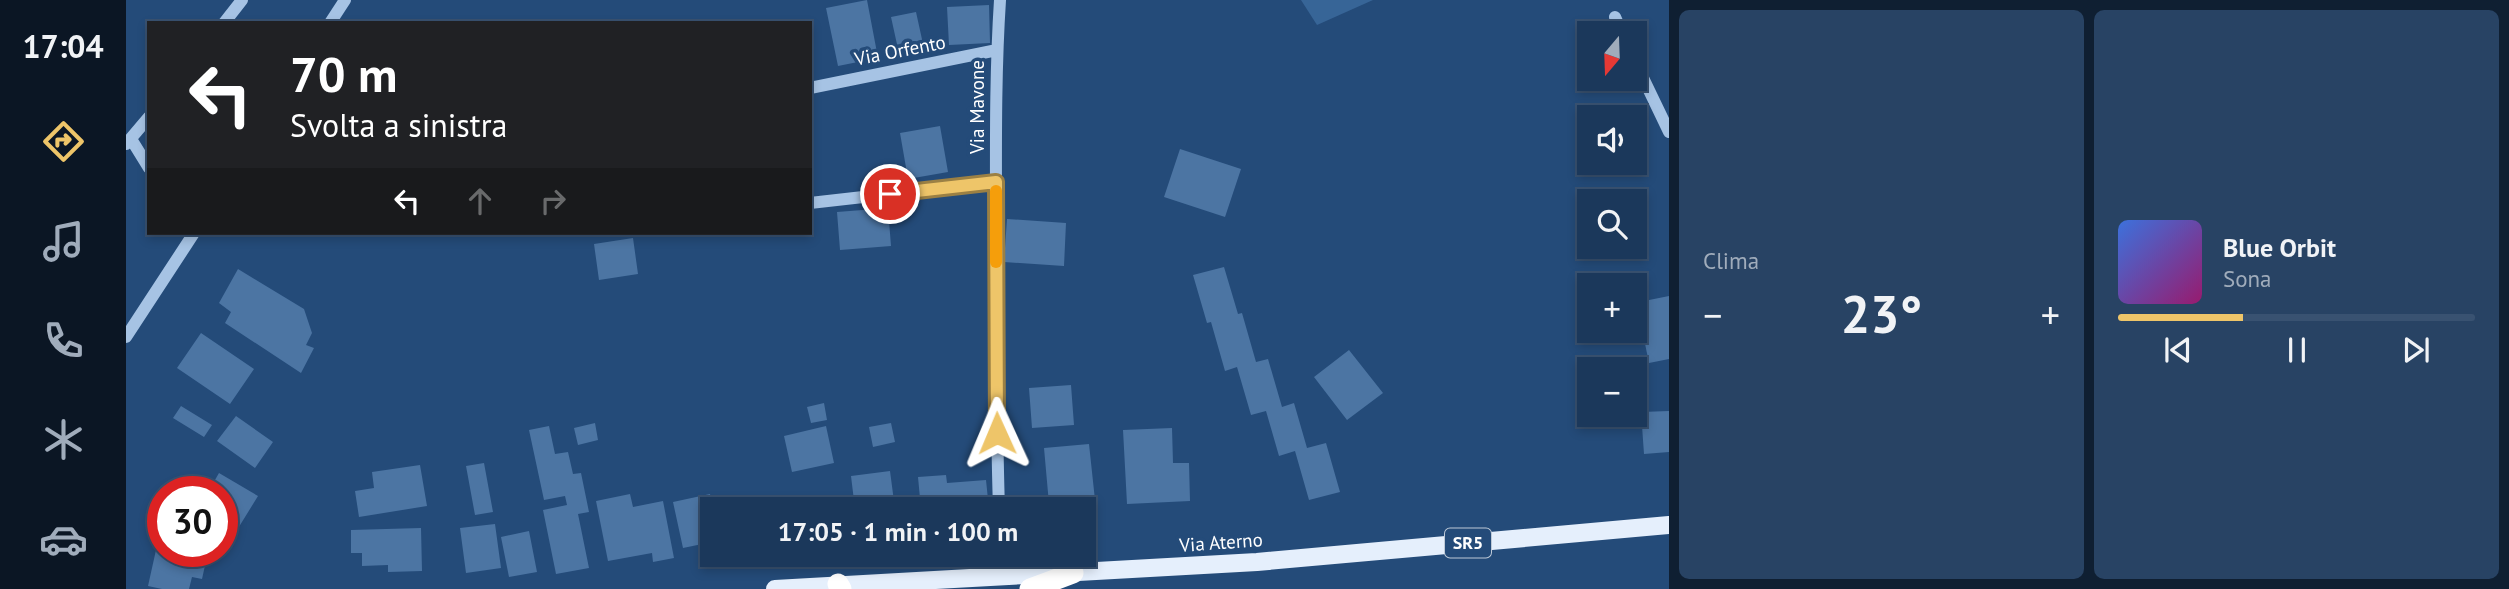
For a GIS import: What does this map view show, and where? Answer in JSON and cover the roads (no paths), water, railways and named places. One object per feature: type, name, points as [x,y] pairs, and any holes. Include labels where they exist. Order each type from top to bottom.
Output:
[{"type":"highway","points":[[1030,589],[1073,573]]},
{"type":"main road","name":"Via Aterno","points":[[775,589],[1256,562],[1669,525]]},
{"type":"street","points":[[226,21],[242,0]]},
{"type":"street","points":[[331,21],[345,0]]},
{"type":"street","name":"Via Mavone","points":[[999,497],[996,182],[1000,0]]},
{"type":"street","points":[[1615,17],[1617,21]]},
{"type":"street","name":"Via Orfento","points":[[812,88],[997,50]]},
{"type":"street","points":[[1647,86],[1669,132]]},
{"type":"street","points":[[147,119],[128,142],[147,166]]},
{"type":"street","points":[[812,203],[996,182]]},
{"type":"street","points":[[126,337],[190,235]]},
{"type":"street","points":[[1001,567],[1001,577]]}]
